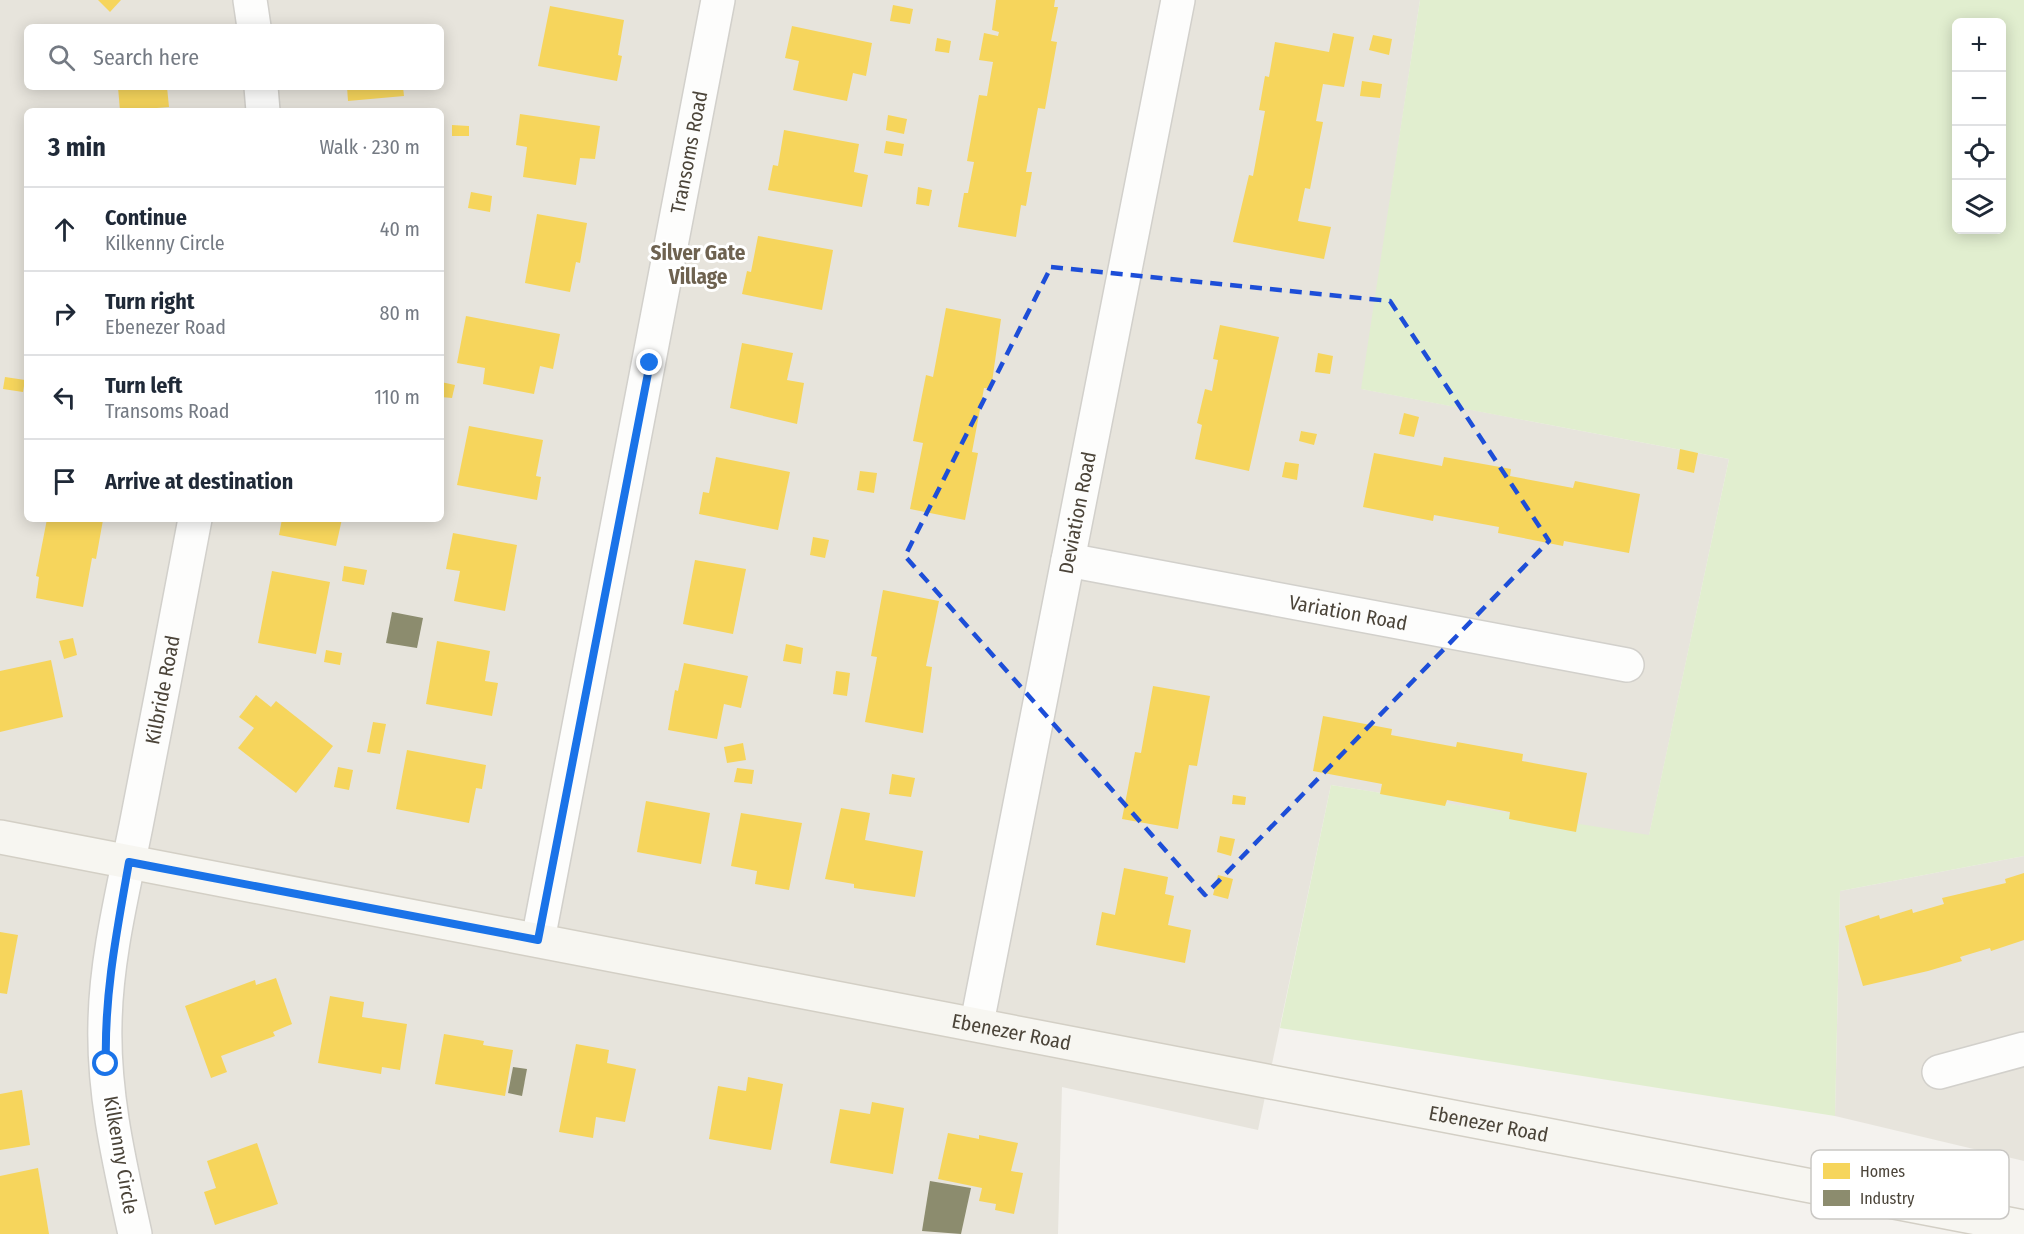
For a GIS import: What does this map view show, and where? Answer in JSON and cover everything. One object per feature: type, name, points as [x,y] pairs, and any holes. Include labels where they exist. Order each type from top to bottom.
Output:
[{"type":"street","points":[[250,0],[254,24]]},
{"type":"street","name":"Transoms Road","points":[[538,940],[718,0]]},
{"type":"street","name":"Deviation Road","points":[[977,1023],[1178,0]]},
{"type":"street","points":[[261,90],[262,108]]},
{"type":"street","name":"Kilbride Road","points":[[129,862],[194,522]]},
{"type":"street","name":"Variation Road","points":[[1068,560],[1627,665]]},
{"type":"street","name":"Ebenezer Road","points":[[0,837],[977,1023],[1811,1185]]},
{"type":"street","name":"Kilkenny Circle","points":[[129,862],[109,971],[105,1023],[106,1064],[114,1138],[135,1234]]},
{"type":"street","points":[[1939,1072],[2024,1049]]},
{"type":"street","name":"Ebenezer Road","points":[[1983,1219],[2024,1227]]},
{"type":"highlighted area","points":[[1051,267],[1390,301],[1549,541],[1205,895],[905,556]]},
{"type":"shaded area","points":[[0,0],[1420,0],[1362,389],[1729,459],[1649,836],[1331,785],[1258,1130],[1062,1087],[1058,1234],[0,1234]]},
{"type":"shaded area","points":[[2024,856],[2024,1161],[2009,1157],[2009,1150],[1978,1150],[1835,1116],[1840,891]]},
{"type":"green space","points":[[1420,0],[2024,0],[2024,856],[1840,891],[1835,1116],[1280,1028],[1331,785],[1649,835],[1729,459],[1361,389]]},
{"type":"building: Homes","points":[[98,0],[121,0],[110,12]]},
{"type":"building: Homes","points":[[996,0],[1055,0],[1054,7],[1058,7],[1051,41],[1057,42],[1045,109],[1038,108],[1026,172],[1032,172],[1026,206],[1021,205],[1016,237],[958,227],[964,193],[968,193],[974,162],[967,161],[979,95],[987,96],[993,62],[979,60],[984,33],[998,36],[999,32],[992,30]]},
{"type":"building: Homes","points":[[893,5],[913,9],[910,24],[890,21]]},
{"type":"building: Homes","points":[[550,6],[624,20],[618,55],[622,56],[617,81],[538,66]]},
{"type":"building: Homes","points":[[792,26],[872,43],[866,76],[853,73],[847,101],[793,90],[799,61],[785,58]]},
{"type":"building: Homes","points":[[1333,33],[1354,37],[1344,87],[1323,84],[1316,121],[1323,122],[1310,189],[1305,188],[1298,221],[1331,227],[1324,259],[1233,242],[1249,175],[1253,176],[1265,111],[1259,110],[1265,76],[1269,77],[1275,42],[1329,52]]},
{"type":"building: Homes","points":[[1373,35],[1392,39],[1389,55],[1369,50]]},
{"type":"building: Homes","points":[[937,38],[951,41],[949,53],[935,51]]},
{"type":"building: Homes","points":[[1362,81],[1382,84],[1380,98],[1360,96]]},
{"type":"building: Homes","points":[[118,90],[167,90],[169,107],[120,108]]},
{"type":"building: Homes","points":[[347,90],[403,90],[404,96],[348,101]]},
{"type":"building: Homes","points":[[520,114],[600,126],[595,159],[580,158],[576,185],[523,177],[527,147],[516,145]]},
{"type":"building: Homes","points":[[888,115],[907,119],[904,134],[886,130]]},
{"type":"building: Homes","points":[[452,125],[469,126],[469,136],[452,136]]},
{"type":"building: Homes","points":[[784,130],[859,144],[854,172],[868,175],[862,207],[768,190],[773,165],[778,166]]},
{"type":"building: Homes","points":[[886,141],[904,144],[902,156],[884,153]]},
{"type":"building: Homes","points":[[918,187],[932,190],[929,206],[916,204]]},
{"type":"building: Homes","points":[[471,192],[492,196],[490,212],[468,208]]},
{"type":"building: Homes","points":[[537,214],[587,223],[580,263],[576,262],[570,292],[525,283]]},
{"type":"building: Homes","points":[[758,236],[833,250],[822,310],[742,294],[747,271],[751,272]]},
{"type":"building: Homes","points":[[946,308],[1001,319],[991,389],[984,388],[972,452],[978,453],[965,520],[910,509],[923,443],[913,441],[926,375],[933,377]]},
{"type":"building: Homes","points":[[466,316],[560,334],[553,369],[540,366],[534,394],[483,384],[485,368],[457,363]]},
{"type":"building: Homes","points":[[1220,325],[1279,337],[1249,471],[1195,459],[1202,425],[1197,423],[1205,389],[1212,391],[1218,360],[1213,359]]},
{"type":"building: Homes","points":[[742,343],[793,353],[787,380],[804,383],[797,424],[730,408]]},
{"type":"building: Homes","points":[[1318,353],[1333,356],[1330,374],[1315,372]]},
{"type":"building: Homes","points":[[5,377],[24,380],[23,392],[3,389]]},
{"type":"building: Homes","points":[[444,383],[455,385],[452,398],[444,397]]},
{"type":"building: Homes","points":[[1404,413],[1419,417],[1414,437],[1399,434]]},
{"type":"building: Homes","points":[[469,426],[543,440],[536,476],[541,477],[537,500],[457,485]]},
{"type":"building: Homes","points":[[1301,431],[1317,434],[1314,445],[1299,441]]},
{"type":"building: Homes","points":[[1680,449],[1698,453],[1694,473],[1677,469]]},
{"type":"building: Homes","points":[[1374,453],[1442,466],[1444,457],[1511,469],[1510,476],[1573,488],[1575,481],[1640,494],[1629,553],[1564,541],[1563,546],[1498,533],[1499,527],[1434,515],[1433,521],[1363,507]]},
{"type":"building: Homes","points":[[716,457],[790,472],[778,530],[699,514],[703,492],[709,493]]},
{"type":"building: Homes","points":[[1285,462],[1299,464],[1297,480],[1282,477]]},
{"type":"building: Homes","points":[[860,471],[877,473],[874,493],[857,490]]},
{"type":"building: Homes","points":[[46,522],[103,522],[96,559],[92,558],[83,607],[36,598],[39,577],[36,576]]},
{"type":"building: Homes","points":[[281,522],[341,522],[336,546],[279,535]]},
{"type":"building: Homes","points":[[453,533],[517,545],[505,611],[454,601],[460,571],[446,569]]},
{"type":"building: Homes","points":[[813,537],[829,540],[825,558],[810,555]]},
{"type":"building: Homes","points":[[695,560],[746,569],[733,634],[683,624]]},
{"type":"building: Homes","points":[[344,566],[367,570],[364,585],[342,581]]},
{"type":"building: Homes","points":[[272,571],[330,582],[316,654],[258,643]]},
{"type":"building: Homes","points":[[883,590],[939,601],[926,666],[932,667],[923,733],[865,722],[877,657],[871,656]]},
{"type":"building: Homes","points":[[73,638],[77,655],[64,659],[59,641]]},
{"type":"building: Homes","points":[[437,641],[490,651],[485,681],[498,683],[492,716],[426,704]]},
{"type":"building: Homes","points":[[786,644],[803,648],[801,664],[783,661]]},
{"type":"building: Homes","points":[[326,650],[342,653],[340,665],[324,662]]},
{"type":"building: Homes","points":[[51,660],[63,717],[0,732],[0,671]]},
{"type":"building: Homes","points":[[684,663],[748,676],[741,708],[724,704],[717,739],[668,730],[675,690],[678,691]]},
{"type":"building: Homes","points":[[836,671],[850,673],[847,696],[833,694]]},
{"type":"building: Homes","points":[[1153,686],[1210,696],[1197,766],[1189,765],[1178,829],[1122,819],[1135,752],[1141,753]]},
{"type":"building: Homes","points":[[256,695],[271,707],[276,701],[333,746],[296,793],[238,748],[254,728],[239,717]]},
{"type":"building: Homes","points":[[1323,716],[1392,729],[1391,735],[1456,747],[1457,742],[1523,754],[1522,761],[1587,773],[1576,832],[1509,819],[1510,812],[1447,800],[1445,806],[1380,794],[1382,784],[1313,771]]},
{"type":"building: Homes","points":[[373,722],[386,724],[380,754],[367,752]]},
{"type":"building: Homes","points":[[743,743],[746,760],[727,763],[724,747]]},
{"type":"building: Homes","points":[[407,750],[486,765],[482,789],[476,788],[469,823],[396,809]]},
{"type":"building: Homes","points":[[338,767],[353,770],[349,790],[334,787]]},
{"type":"building: Homes","points":[[737,768],[754,770],[752,784],[734,782]]},
{"type":"building: Homes","points":[[892,774],[915,778],[911,797],[889,794]]},
{"type":"building: Homes","points":[[1233,795],[1246,797],[1245,805],[1232,804]]},
{"type":"building: Homes","points":[[646,801],[710,813],[701,864],[637,852]]},
{"type":"building: Homes","points":[[841,808],[870,813],[865,840],[923,851],[915,897],[854,888],[854,884],[825,879]]},
{"type":"building: Homes","points":[[741,813],[802,823],[789,890],[755,884],[757,871],[731,866]]},
{"type":"building: Homes","points":[[1220,836],[1235,839],[1231,856],[1217,852]]},
{"type":"building: Homes","points":[[1124,868],[1168,877],[1165,894],[1174,896],[1168,925],[1191,930],[1185,963],[1096,945],[1102,912],[1115,915]]},
{"type":"building: Homes","points":[[2024,873],[2024,940],[1991,951],[1990,948],[1960,957],[1962,961],[1928,971],[1863,986],[1845,926],[1879,915],[1880,919],[1912,909],[1913,913],[1944,904],[1942,898],[2006,883],[2005,879]]},
{"type":"building: Homes","points":[[1218,875],[1233,879],[1228,899],[1213,895]]},
{"type":"building: Homes","points":[[0,932],[18,935],[7,994],[0,993]]},
{"type":"building: Homes","points":[[276,978],[292,1024],[273,1032],[275,1036],[221,1056],[227,1072],[211,1078],[185,1006],[255,980],[256,985]]},
{"type":"building: Homes","points":[[330,996],[364,1002],[362,1017],[407,1024],[400,1070],[382,1067],[381,1074],[318,1063]]},
{"type":"building: Homes","points":[[444,1034],[484,1041],[483,1045],[513,1050],[505,1096],[435,1084]]},
{"type":"building: Homes","points":[[576,1044],[609,1050],[607,1063],[636,1069],[625,1122],[596,1117],[593,1138],[559,1132]]},
{"type":"building: Homes","points":[[748,1077],[783,1084],[771,1150],[709,1139],[718,1086],[746,1091]]},
{"type":"building: Homes","points":[[22,1090],[30,1145],[0,1150],[0,1094]]},
{"type":"building: Homes","points":[[872,1102],[904,1108],[893,1174],[830,1163],[840,1109],[870,1114]]},
{"type":"building: Homes","points":[[948,1133],[979,1139],[979,1135],[1018,1143],[1011,1171],[1023,1173],[1014,1214],[995,1210],[996,1204],[979,1201],[982,1188],[938,1179]]},
{"type":"building: Homes","points":[[257,1143],[278,1204],[215,1225],[204,1192],[216,1188],[207,1161]]},
{"type":"building: Homes","points":[[38,1168],[49,1234],[0,1234],[0,1176]]},
{"type":"building: Industry","points":[[392,612],[423,618],[417,648],[386,643]]},
{"type":"building: Industry","points":[[513,1067],[527,1069],[522,1096],[508,1093]]},
{"type":"building: Industry","points":[[930,1181],[971,1188],[961,1234],[922,1231]]},
{"type":"district","name":"Silver Gate Village","points":[[698,265]]},
{"type":"route","points":[[106,1064],[105,1023],[109,971],[129,862],[538,940],[650,363]]}]
